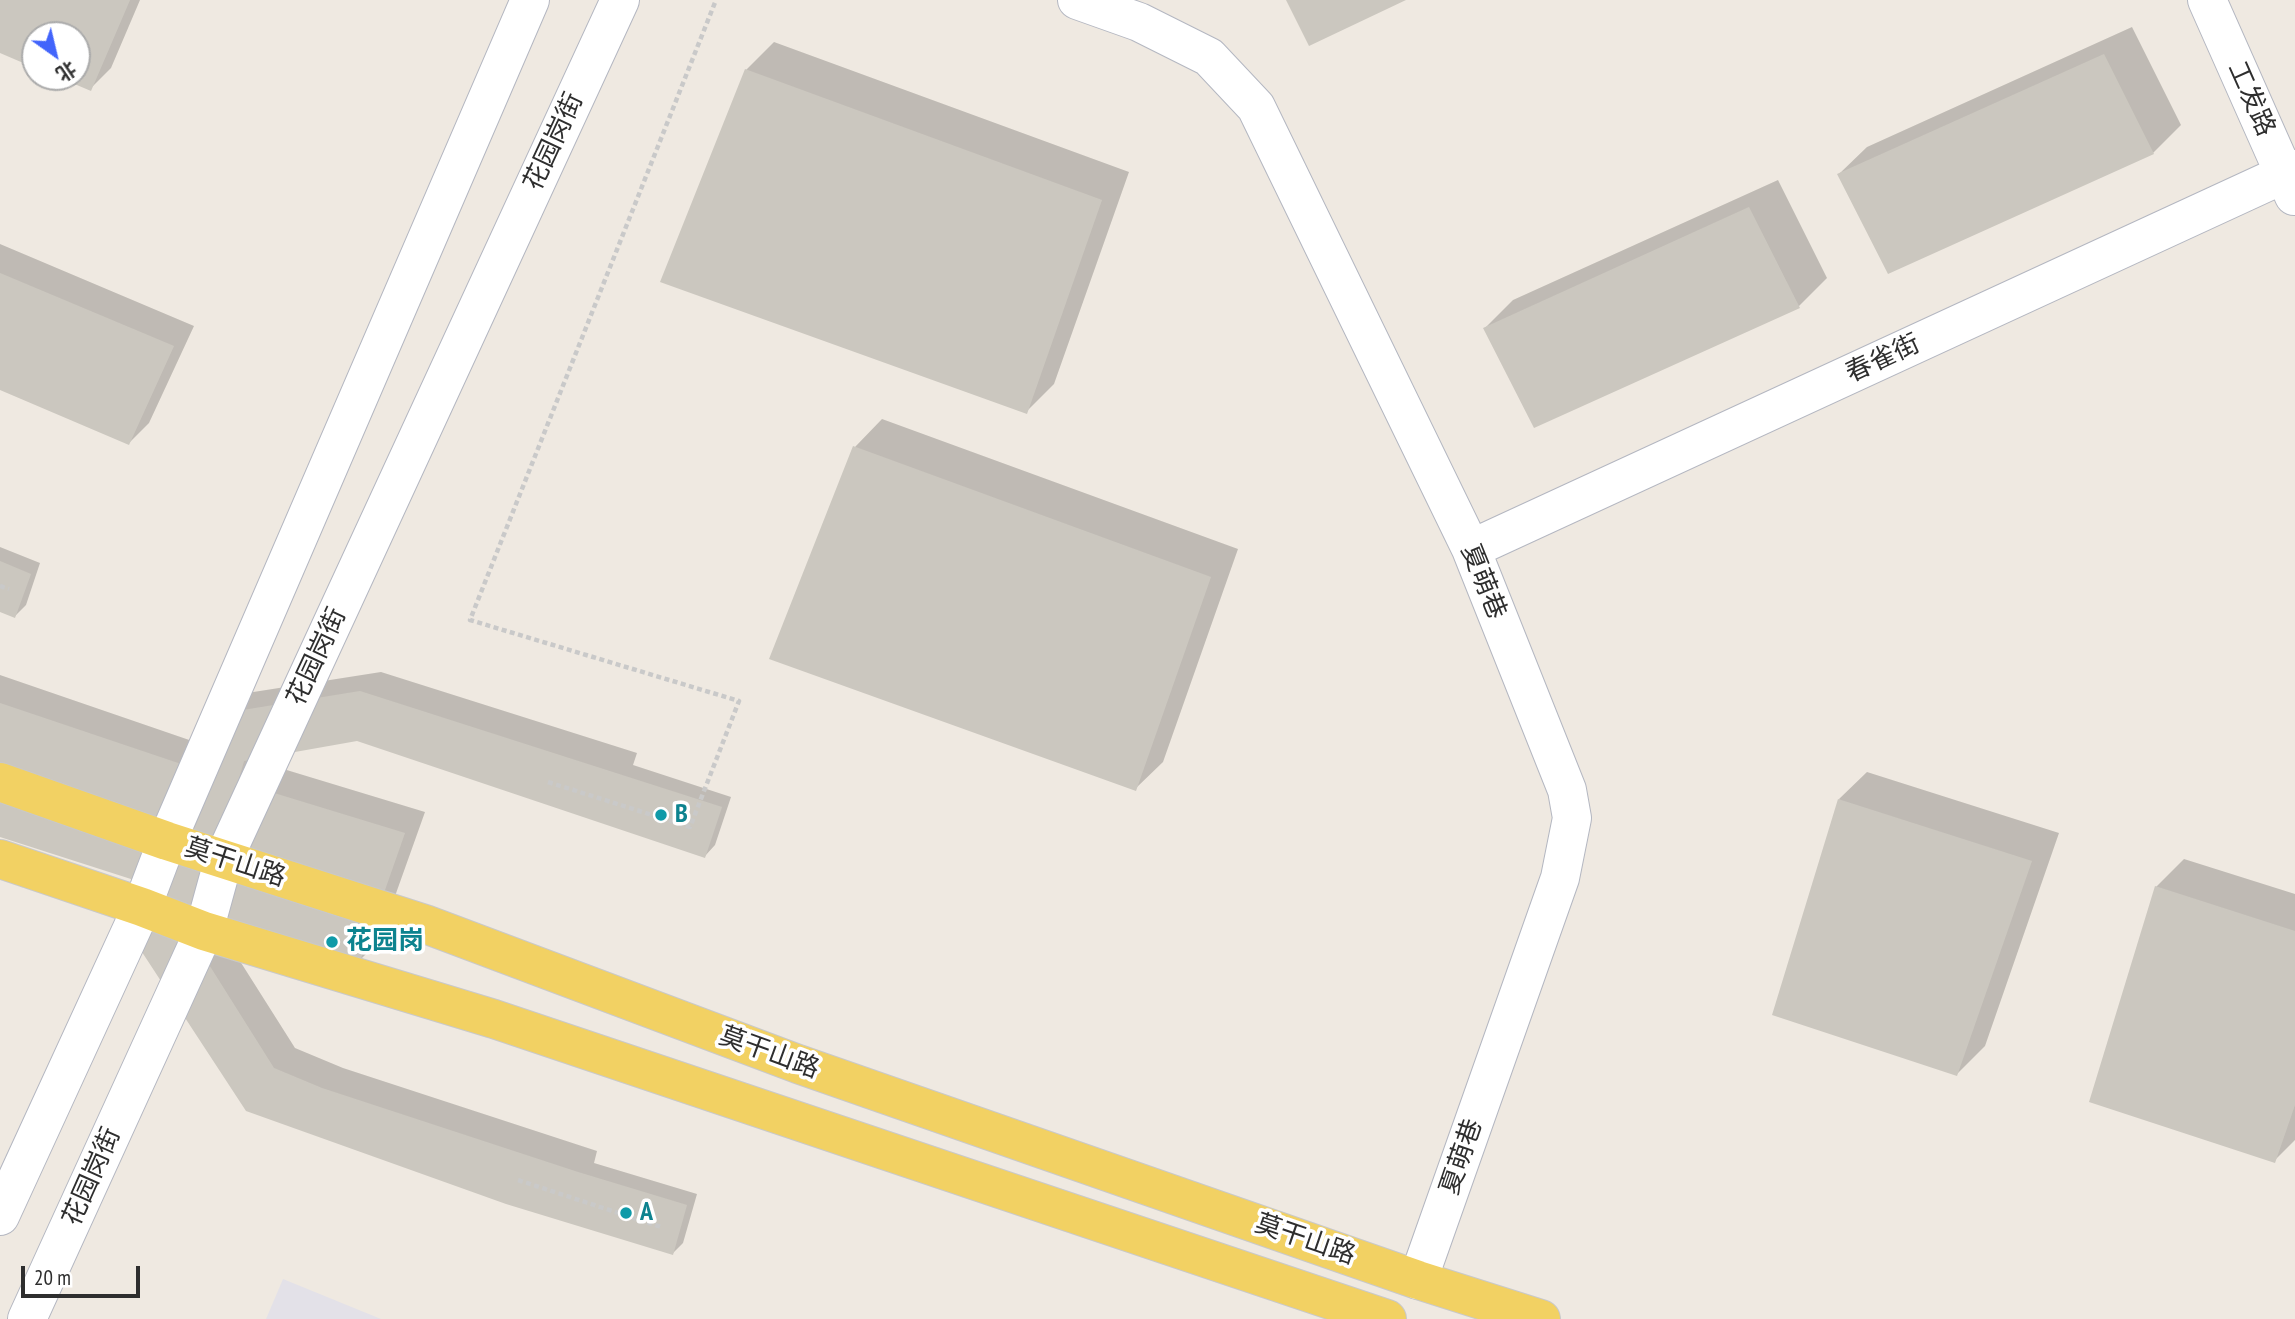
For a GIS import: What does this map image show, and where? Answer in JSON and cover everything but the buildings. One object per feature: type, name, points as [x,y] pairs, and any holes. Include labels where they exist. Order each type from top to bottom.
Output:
[{"type":"main road","name":"莫干山路","points":[[0,782],[167,841],[425,924],[811,1069],[1418,1280],[1541,1319]]},
{"type":"main road","name":"莫干山路","points":[[0,859],[142,907],[204,932],[494,1019],[1387,1319]]},
{"type":"street","points":[[0,1216],[142,907],[167,841],[530,0]]},
{"type":"street","name":"花园岗街","points":[[27,1319],[204,932],[224,859],[620,0]]},
{"type":"street","name":"夏萌巷","points":[[1077,0],[1139,22],[1209,57],[1256,107],[1471,549],[1567,790],[1572,818],[1560,878],[1418,1280]]},
{"type":"street","name":"工发路","points":[[2207,0],[2292,180]]},
{"type":"street","name":"春雀街","points":[[1471,549],[2292,180]]},
{"type":"path","points":[[548,782],[690,827],[739,701],[470,620],[716,0]]},
{"type":"path","points":[[0,586],[9,589]]},
{"type":"path","points":[[518,1180],[661,1227]]},
{"type":"shaded area","points":[[283,1279],[381,1319],[266,1319]]},
{"type":"place","name":"B","points":[[661,815]]},
{"type":"place","name":"花园岗","points":[[332,942]]},
{"type":"place","name":"A","points":[[626,1213]]}]
